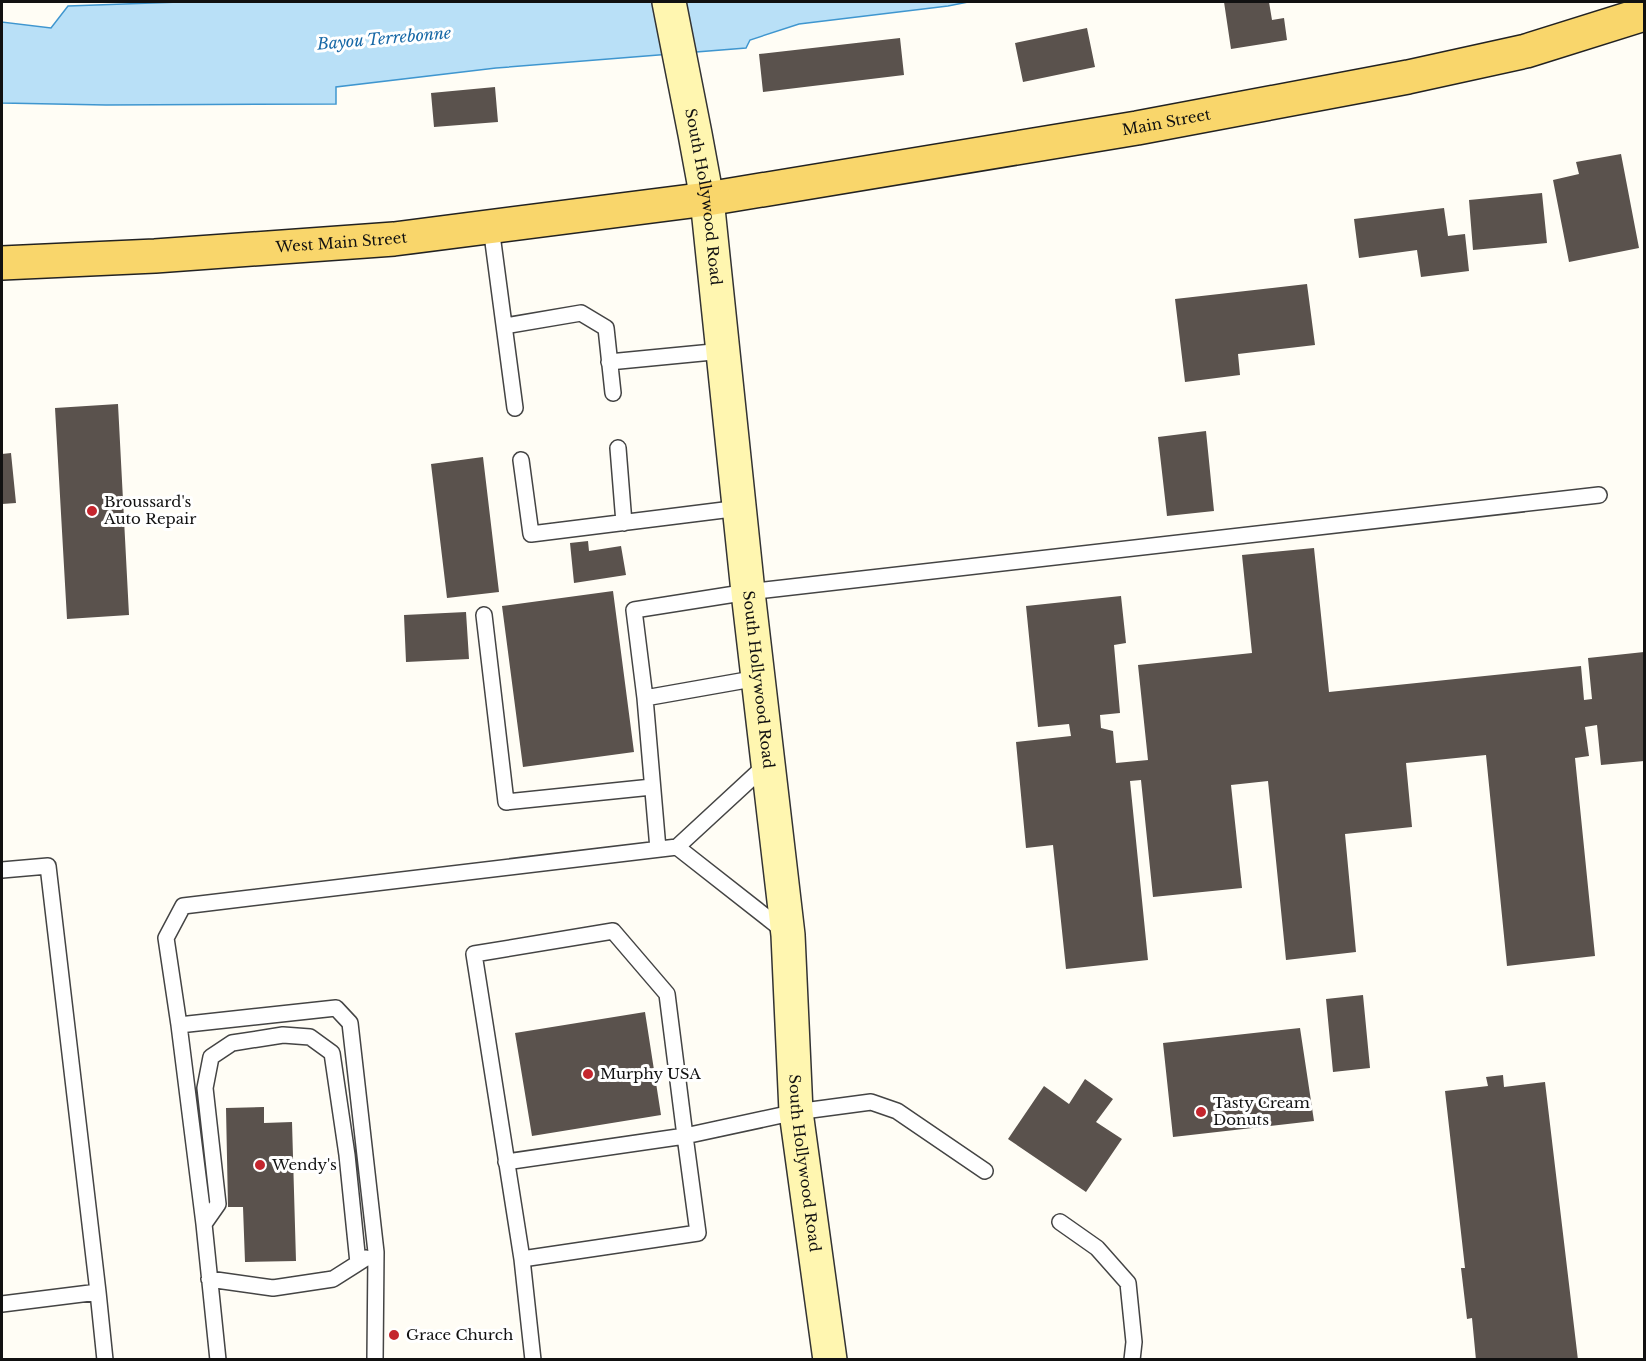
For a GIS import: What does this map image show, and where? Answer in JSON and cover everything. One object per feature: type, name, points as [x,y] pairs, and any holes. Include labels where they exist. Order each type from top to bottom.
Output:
[{"type":"main road","name":"South Hollywood Road","points":[[669,2],[695,134],[694,201],[723,351],[748,592],[788,935],[796,1112],[830,1359]]},
{"type":"main road","name":"Main Street","points":[[694,201],[1125,130],[1397,79],[1526,51],[1644,14]]},
{"type":"main road","name":"West Main Street","points":[[2,263],[155,256],[394,239],[694,201]]},
{"type":"lane","points":[[491,227],[515,408]]},
{"type":"lane","points":[[505,326],[581,313],[606,328],[613,393]]},
{"type":"lane","points":[[609,363],[723,351]]},
{"type":"lane","points":[[618,448],[624,523]]},
{"type":"lane","points":[[521,460],[531,534],[740,508]]},
{"type":"lane","points":[[658,849],[645,698],[634,610],[748,592],[1599,495]]},
{"type":"lane","points":[[484,615],[506,802],[652,787]]},
{"type":"lane","points":[[645,698],[758,678]]},
{"type":"lane","points":[[218,1359],[204,1224],[166,938],[183,906],[678,847],[768,763]]},
{"type":"lane","points":[[678,847],[788,935]]},
{"type":"lane","points":[[2,870],[48,866],[105,1359]]},
{"type":"lane","points":[[522,1259],[699,1233],[667,994],[613,932],[474,954],[522,1259],[533,1359]]},
{"type":"lane","points":[[179,1025],[336,1008],[350,1023],[376,1252],[375,1359]]},
{"type":"lane","points":[[204,1224],[218,1204],[205,1088],[211,1057],[232,1043],[283,1035],[310,1037],[332,1053],[347,1155],[358,1263]]},
{"type":"lane","points":[[506,1162],[685,1136],[796,1112],[871,1102],[897,1111],[985,1171]]},
{"type":"lane","points":[[1060,1222],[1097,1248],[1128,1283],[1134,1342],[1132,1359]]},
{"type":"lane","points":[[209,1279],[273,1288],[333,1279],[376,1252]]},
{"type":"lane","points":[[2,1300],[98,1292]]},
{"type":"water","name":"Bayou Terrebonne","points":[[180,2],[968,2],[799,24],[750,40],[746,48],[496,68],[336,87],[336,104],[2,103],[2,22],[51,28],[68,6]]},
{"type":"building","points":[[1224,2],[1269,2],[1272,20],[1284,18],[1287,40],[1231,49]]},
{"type":"building","points":[[1087,28],[1095,67],[1023,82],[1015,43]]},
{"type":"building","points":[[900,38],[904,75],[763,92],[759,54]]},
{"type":"building","points":[[495,87],[498,122],[434,127],[431,93]]},
{"type":"building","points":[[1621,154],[1639,248],[1569,262],[1553,180],[1579,174],[1576,162]]},
{"type":"building","points":[[1542,193],[1547,243],[1473,250],[1469,200]]},
{"type":"building","points":[[1444,208],[1448,236],[1465,234],[1469,271],[1421,277],[1417,250],[1359,258],[1354,219]]},
{"type":"building","points":[[1307,284],[1315,345],[1238,354],[1240,375],[1185,382],[1175,299]]},
{"type":"building","name":"Broussard's Auto Repair","points":[[118,404],[129,615],[67,619],[55,408]]},
{"type":"building","points":[[1206,431],[1214,511],[1167,516],[1158,437]]},
{"type":"building","points":[[11,453],[16,503],[2,504],[2,454]]},
{"type":"building","points":[[483,457],[499,592],[447,598],[431,464]]},
{"type":"building","points":[[588,541],[589,551],[621,546],[626,575],[574,583],[570,543]]},
{"type":"building","points":[[1314,548],[1329,692],[1581,666],[1584,700],[1592,699],[1588,658],[1644,652],[1644,761],[1601,765],[1597,725],[1585,727],[1589,756],[1575,758],[1595,956],[1507,966],[1486,755],[1406,763],[1412,827],[1345,834],[1356,952],[1286,960],[1268,781],[1231,785],[1242,888],[1153,897],[1141,780],[1130,781],[1148,960],[1066,969],[1053,845],[1026,848],[1016,742],[1071,736],[1069,724],[1038,727],[1026,606],[1121,596],[1126,643],[1114,645],[1120,713],[1100,715],[1101,728],[1113,731],[1116,763],[1148,760],[1138,665],[1252,653],[1242,555]]},
{"type":"building","points":[[613,591],[634,752],[523,767],[502,606]]},
{"type":"building","points":[[466,612],[469,659],[406,662],[404,615]]},
{"type":"building","points":[[1363,995],[1370,1068],[1333,1072],[1326,999]]},
{"type":"building","name":"Murphy USA","points":[[645,1012],[661,1115],[532,1136],[515,1033]]},
{"type":"building","points":[[1300,1028],[1314,1121],[1173,1137],[1163,1043]]},
{"type":"building","points":[[1503,1075],[1504,1087],[1545,1082],[1578,1360],[1476,1360],[1472,1318],[1467,1319],[1461,1268],[1465,1268],[1445,1091],[1488,1086],[1486,1077]]},
{"type":"building","points":[[1085,1079],[1113,1099],[1096,1122],[1122,1139],[1086,1192],[1008,1139],[1044,1086],[1069,1104]]},
{"type":"building","name":"Wendy's","points":[[264,1107],[264,1123],[292,1122],[296,1261],[245,1262],[243,1207],[228,1207],[226,1108]]},
{"type":"place","name":"Broussard's Auto Repair","points":[[92,511]]},
{"type":"place","name":"Murphy USA","points":[[588,1074]]},
{"type":"place","name":"Tasty Cream Donuts","points":[[1201,1112]]},
{"type":"place","name":"Wendy's","points":[[260,1165]]},
{"type":"place","name":"Grace Church","points":[[394,1335]]}]
